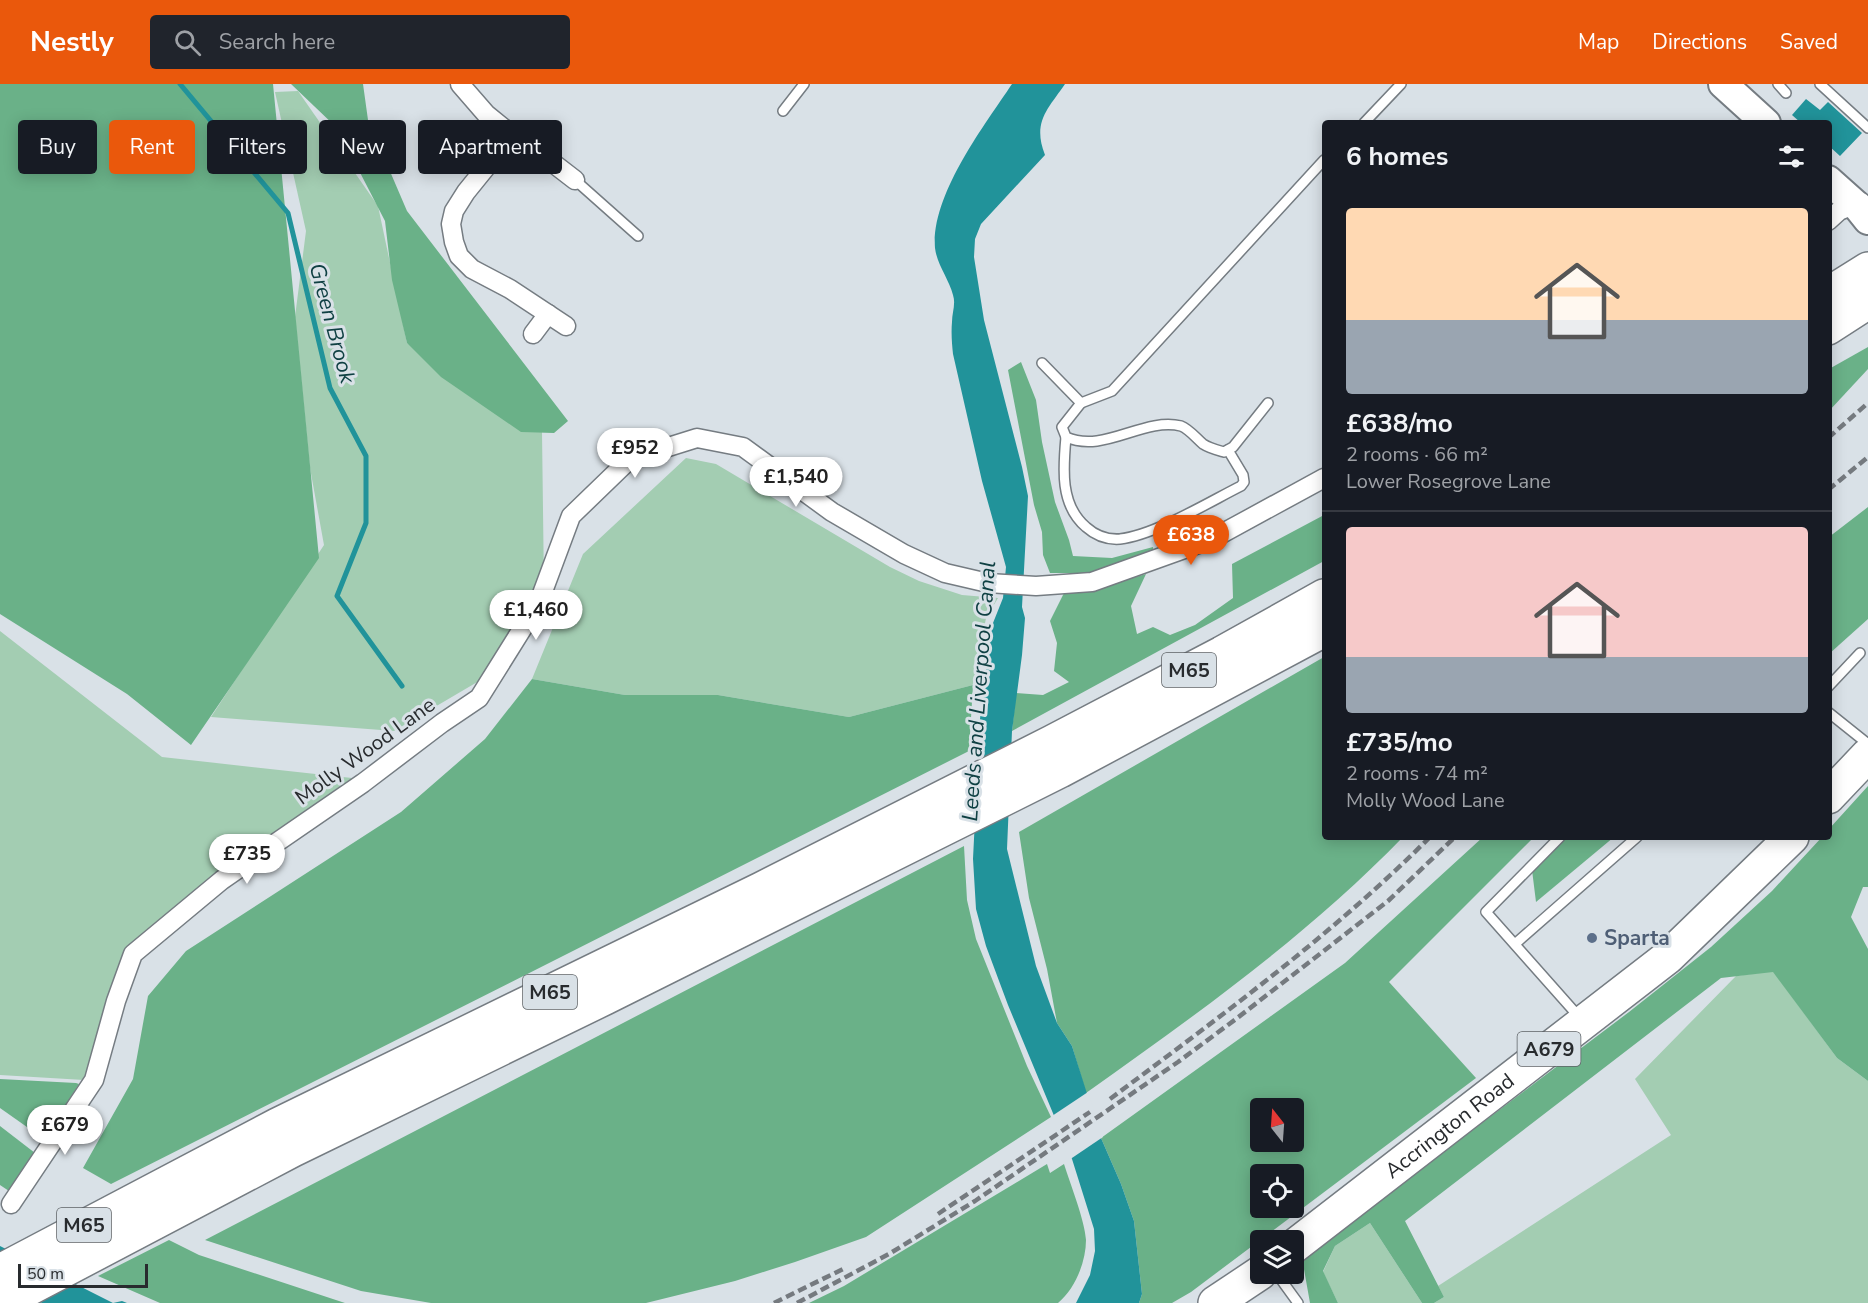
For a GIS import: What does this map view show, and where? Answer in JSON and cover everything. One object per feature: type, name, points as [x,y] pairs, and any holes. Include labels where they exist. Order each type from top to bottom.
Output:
[{"type":"highway","points":[[1832,292],[1868,269]]},
{"type":"highway","points":[[1832,325],[1868,302]]},
{"type":"highway","name":"M65","points":[[0,1270],[179,1192],[293,1150],[934,836],[1056,756],[1222,653],[1322,597]]},
{"type":"highway","name":"M65","points":[[2,1303],[179,1192],[431,1049],[761,889],[930,803],[1056,756],[1322,631]]},
{"type":"highway","points":[[1832,793],[1868,755]]},
{"type":"highway","name":"Accrington Road","points":[[1304,1239],[1668,957],[1789,840]]},
{"type":"highway","points":[[1215,1303],[1250,1280]]},
{"type":"main road","points":[[1723,84],[1763,120]]},
{"type":"main road","points":[[1832,183],[1864,208]]},
{"type":"street","points":[[460,84],[493,120]]},
{"type":"street","points":[[562,170],[575,180]]},
{"type":"street","points":[[481,174],[454,211],[451,224],[459,256],[472,268],[510,289],[566,326]]},
{"type":"street","points":[[1832,217],[1839,211],[1864,208]]},
{"type":"street","points":[[533,334],[548,314]]},
{"type":"street","name":"Molly Wood Lane","points":[[14,1199],[94,1080],[116,1001],[133,954],[222,880],[363,783],[479,698],[539,602],[571,516],[630,459],[697,438],[743,447],[832,512],[904,554],[945,573],[988,583],[1036,586],[1092,582],[1212,539],[1322,479]]},
{"type":"lane","points":[[783,111],[804,84]]},
{"type":"lane","points":[[1367,120],[1401,84]]},
{"type":"lane","points":[[1778,84],[1786,93]]},
{"type":"lane","points":[[1821,84],[1868,128]]},
{"type":"lane","points":[[1228,450],[1243,475],[1244,482],[1241,486],[1178,518],[1142,533],[1120,539],[1106,538],[1094,534],[1080,522],[1071,508],[1063,472],[1066,437],[1062,428],[1081,403],[1112,391],[1322,162]]},
{"type":"lane","points":[[575,180],[638,236]]},
{"type":"lane","points":[[1042,363],[1081,403]]},
{"type":"lane","points":[[1066,437],[1076,442],[1091,442],[1148,428],[1182,426],[1203,444],[1224,452],[1233,447],[1268,403]]},
{"type":"lane","points":[[1832,683],[1860,653]]},
{"type":"lane","points":[[1832,714],[1868,744]]},
{"type":"lane","points":[[1557,840],[1486,912],[1583,1023]]},
{"type":"lane","points":[[1515,944],[1634,840]]},
{"type":"lane","points":[[1284,1284],[1298,1303]]},
{"type":"green space","points":[[0,84],[273,84],[276,120],[207,120],[207,174],[282,174],[319,558],[191,745],[127,694],[0,614]]},
{"type":"green space","points":[[291,84],[363,84],[368,120],[329,120]]},
{"type":"green space","points":[[298,91],[319,121],[319,174],[356,174],[378,206],[407,343],[542,432],[544,588],[496,671],[394,731],[211,717],[324,545],[310,468],[295,317],[306,231],[293,174],[307,174],[307,120],[281,120],[275,92]]},
{"type":"green space","points":[[361,174],[391,174],[407,211],[568,421],[554,433],[521,432],[441,377],[407,343],[392,280],[385,221]]},
{"type":"green space","points":[[1868,347],[1868,369],[1832,408],[1832,367]]},
{"type":"green space","points":[[1021,362],[1036,400],[1055,502],[1073,556],[1112,558],[1153,547],[1154,555],[1090,573],[1050,573],[1043,555],[1042,532],[1034,505],[1008,370]]},
{"type":"green space","points":[[686,458],[716,464],[890,567],[919,581],[962,595],[998,598],[986,618],[973,685],[849,717],[718,695],[625,695],[532,679],[583,554]]},
{"type":"green space","points":[[1868,507],[1868,619],[1832,651],[1832,535]]},
{"type":"green space","points":[[1322,516],[1322,562],[1012,731],[1016,693],[1043,695],[1069,682],[1054,671],[1057,643],[1050,621],[1064,593],[1094,589],[1146,574],[1131,606],[1137,634],[1153,627],[1170,635],[1195,625],[1233,598],[1232,564]]},
{"type":"green space","points":[[0,631],[162,757],[352,778],[202,887],[120,964],[84,1080],[0,1075]]},
{"type":"green space","points":[[1322,658],[1322,840],[1400,840],[1367,873],[1290,940],[1210,1004],[1086,1093],[1072,1046],[1057,1023],[1047,969],[1029,898],[1019,832]]},
{"type":"green space","points":[[532,679],[625,695],[718,695],[849,717],[973,685],[969,751],[111,1184],[83,1168],[133,1079],[148,996],[186,951],[401,812],[485,739]]},
{"type":"green space","points":[[1868,786],[1868,887],[1863,887],[1851,917],[1868,949],[1868,1081],[1837,1058],[1773,972],[1721,978],[1405,1221],[1444,1297],[1434,1303],[1422,1303],[1370,1223],[1335,1246],[1323,1271],[1338,1303],[1310,1303],[1304,1256],[1319,1239],[1462,1138],[1629,1012],[1711,947],[1772,891],[1819,840],[1832,840],[1832,826]]},
{"type":"green space","points":[[1480,840],[1531,840],[1389,982],[1476,1078],[1304,1207],[1304,1164],[1250,1164],[1250,1218],[1290,1218],[1274,1230],[1250,1230],[1250,1248],[1191,1292],[1172,1303],[1139,1303],[1142,1294],[1134,1221],[1101,1138],[1345,963]]},
{"type":"green space","points":[[1563,840],[1610,840],[1536,902],[1532,870]]},
{"type":"green space","points":[[964,846],[967,900],[976,939],[1027,1066],[1051,1117],[866,1237],[735,1281],[646,1303],[431,1303],[361,1291],[205,1240]]},
{"type":"green space","points":[[1773,971],[1837,1058],[1868,1081],[1868,1303],[1434,1303],[1444,1297],[1438,1286],[1671,1135],[1635,1079],[1736,976]]},
{"type":"green space","points":[[0,1079],[79,1084],[44,1139],[0,1108]]},
{"type":"green space","points":[[0,1126],[35,1153],[9,1191],[0,1185]]},
{"type":"green space","points":[[1047,1164],[1050,1173],[1064,1164],[1086,1240],[1084,1257],[1074,1283],[1058,1303],[809,1303],[844,1286]]},
{"type":"green space","points":[[1370,1223],[1422,1303],[1338,1303],[1323,1272],[1335,1246]]},
{"type":"green space","points":[[169,1240],[199,1255],[345,1303],[160,1303],[98,1276]]},
{"type":"water","points":[[1012,84],[1065,84],[1048,109],[1041,125],[1041,144],[1045,155],[981,224],[975,239],[974,257],[984,320],[1028,496],[1022,607],[1025,618],[1012,731],[1007,849],[1036,966],[1057,1023],[1072,1046],[1101,1138],[1134,1221],[1142,1294],[1139,1303],[1076,1303],[1090,1275],[1095,1251],[1094,1229],[1072,1159],[1008,1005],[986,946],[976,909],[973,859],[980,719],[991,628],[1003,598],[1006,567],[982,481],[953,354],[954,298],[935,248],[936,227],[950,184],[974,140]]},
{"type":"water","points":[[1806,99],[1820,110],[1828,102],[1862,133],[1840,156],[1832,149],[1832,120],[1798,120],[1792,115]]},
{"type":"water","points":[[0,1246],[113,1303],[42,1303],[0,1279]]},
{"type":"pier","points":[[1088,1092],[1103,1137],[1069,1160],[1052,1116]]},
{"type":"waterway","name":"Green Brook","points":[[180,84],[288,213],[330,388],[366,456],[366,523],[337,596],[402,686]]},
{"type":"railway","points":[[1832,434],[1868,403]]},
{"type":"railway","points":[[1832,487],[1868,457]]},
{"type":"railway","points":[[1110,1099],[1275,974],[1354,908],[1427,840]]},
{"type":"railway","points":[[797,1303],[889,1254],[975,1201],[1178,1062],[1388,901],[1452,840]]},
{"type":"railway","points":[[938,1214],[1090,1112]]},
{"type":"railway","points":[[774,1303],[845,1268]]},
{"type":"place","name":"Sparta","points":[[1592,938]]},
{"type":"water label","name":"Leeds and Liverpool Canal","points":[[978,691]]}]
